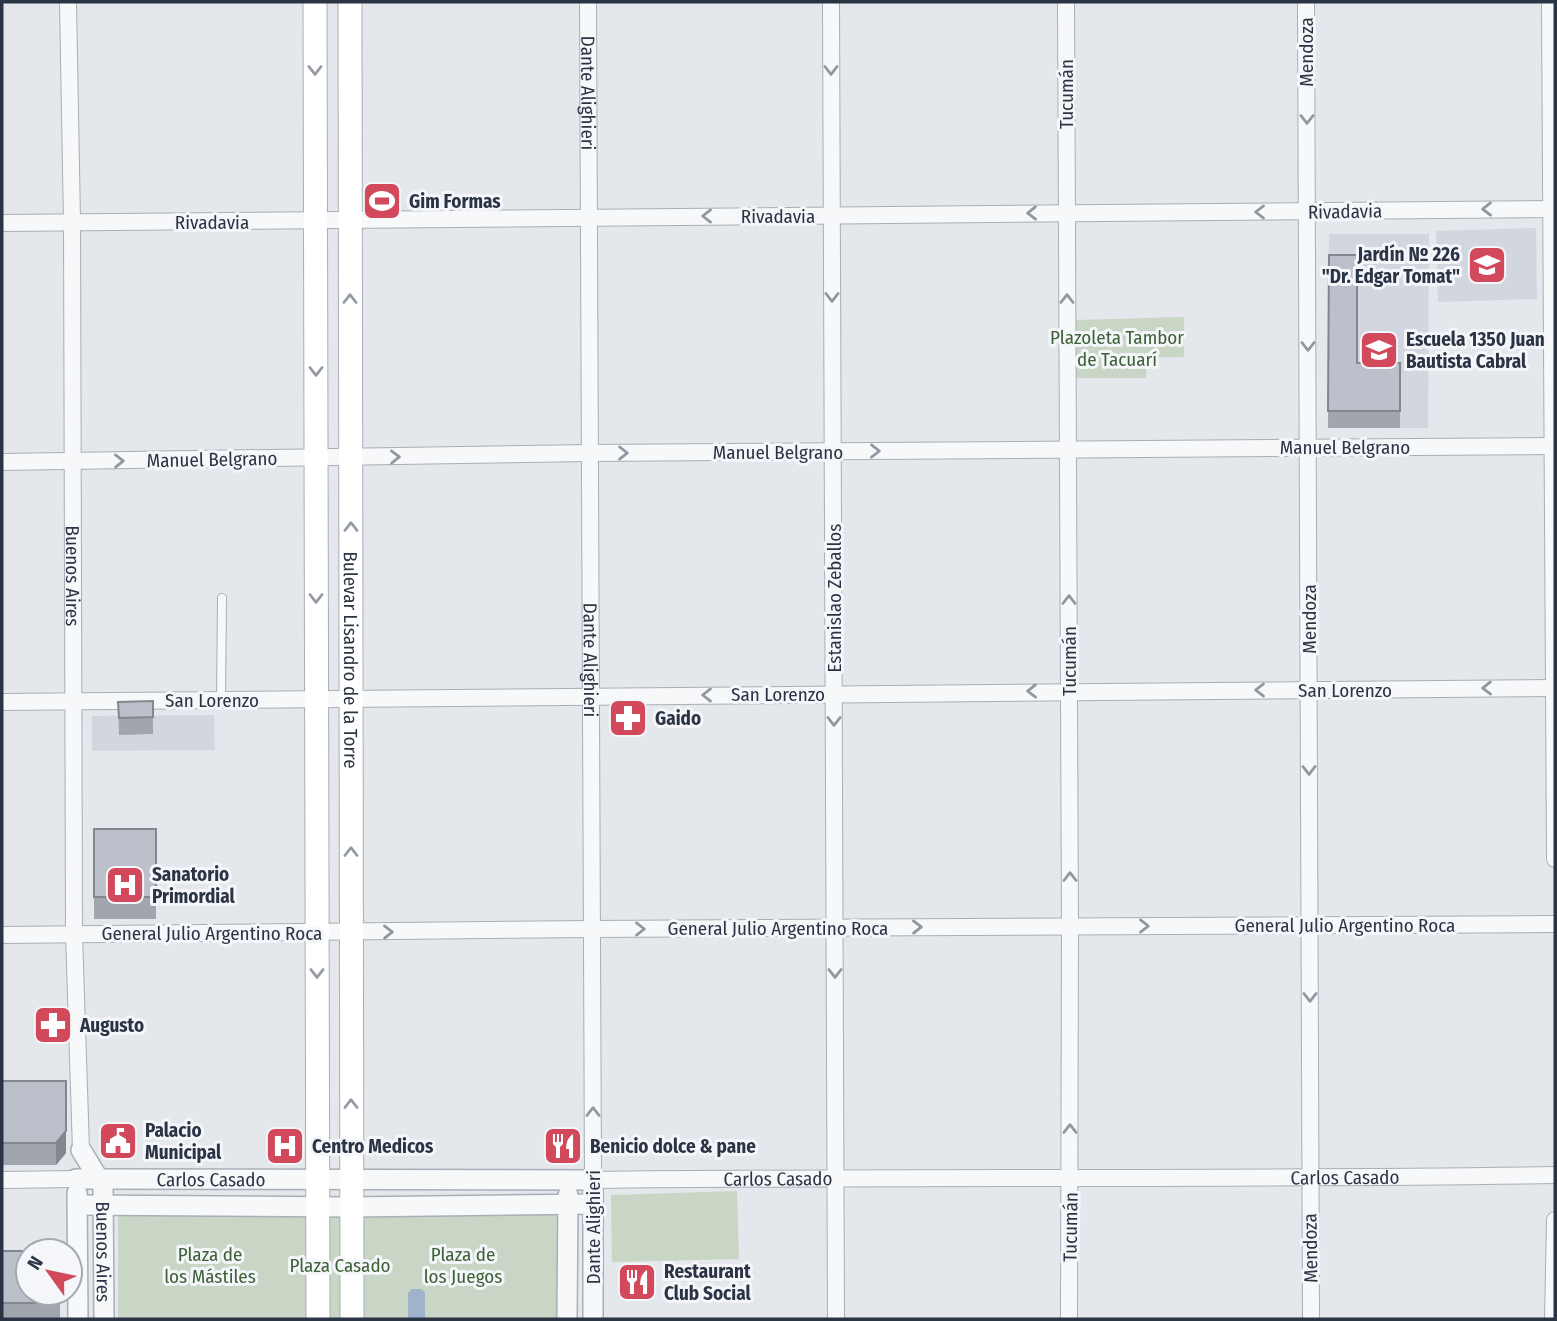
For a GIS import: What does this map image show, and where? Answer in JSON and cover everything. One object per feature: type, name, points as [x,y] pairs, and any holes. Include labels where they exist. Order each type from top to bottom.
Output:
[{"type":"main road","name":"Bulevar Lisandro de la Torre","points":[[315,2],[318,1319]]},
{"type":"main road","name":"Bulevar Lisandro de la Torre","points":[[350,2],[352,1319]]},
{"type":"street","name":"Buenos Aires","points":[[68,2],[72,222],[74,934],[81,1150],[76,1179],[78,1319]]},
{"type":"street","name":"Dante Alighieri","points":[[588,2],[593,1319]]},
{"type":"street","name":"Estanislao Zeballos","points":[[831,2],[836,1319]]},
{"type":"street","name":"Tucumán","points":[[1066,2],[1069,1319]]},
{"type":"street","name":"Mendoza","points":[[1306,2],[1311,1319]]},
{"type":"street","points":[[1550,2],[1555,859]]},
{"type":"street","name":"Rivadavia","points":[[2,223],[350,222],[589,217],[1553,209]]},
{"type":"street","name":"Manuel Belgrano","points":[[2,462],[590,453],[1554,446]]},
{"type":"street","name":"San Lorenzo","points":[[2,702],[1555,688]]},
{"type":"street","name":"General Julio Argentino Roca","points":[[2,935],[1555,924]]},
{"type":"street","name":"Buenos Aires","points":[[81,1150],[101,1179],[104,1206],[104,1319]]},
{"type":"street","name":"Carlos Casado","points":[[2,1180],[1310,1178],[1555,1175]]},
{"type":"street","name":"Dante Alighieri","points":[[567,1319],[568,1180]]},
{"type":"street","name":"Carlos Casado","points":[[77,1205],[351,1207],[593,1204]]},
{"type":"street","points":[[1553,1319],[1555,1220]]},
{"type":"lane","points":[[221,700],[222,598]]},
{"type":"shaded area","name":"Jardín Nº 226 \"Dr. Edgar Tomat\"","points":[[1536,228],[1537,299],[1438,302],[1436,231]]},
{"type":"shaded area","name":"Escuela 1350 Juan Bautista Cabral","points":[[1329,234],[1429,234],[1428,428],[1328,428]]},
{"type":"shaded area","points":[[214,715],[215,750],[92,751],[92,716]]},
{"type":"green space","name":"Plazoleta Tambor de Tacuarí","points":[[1184,317],[1184,357],[1147,358],[1146,378],[1076,378],[1076,320]]},
{"type":"green space","points":[[737,1191],[739,1259],[612,1262],[611,1195]]},
{"type":"green space","name":"Plaza Casado","points":[[118,1211],[563,1211],[563,1319],[118,1319]]},
{"type":"water","points":[[412,1289],[425,1292],[425,1319],[408,1319],[408,1293]]},
{"type":"building","points":[[1329,255],[1357,255],[1357,363],[1400,363],[1400,411],[1328,411]]},
{"type":"building","points":[[153,701],[153,717],[119,718],[118,702]]},
{"type":"building","name":"Sanatorio Primordial","points":[[94,829],[156,829],[156,897],[94,897]]},
{"type":"building","points":[[2,1081],[66,1081],[66,1131],[56,1143],[2,1143]]},
{"type":"building","points":[[2,1251],[14,1251],[14,1303],[2,1303]]},
{"type":"place","name":"Gim Formas","points":[[382,201]]},
{"type":"place","name":"Jardín Nº 226 \"Dr. Edgar Tomat\"","points":[[1487,265]]},
{"type":"place","name":"Escuela 1350 Juan Bautista Cabral","points":[[1379,350]]},
{"type":"place","name":"Gaido","points":[[628,718]]},
{"type":"place","name":"Sanatorio Primordial","points":[[125,885]]},
{"type":"place","name":"Augusto","points":[[53,1025]]},
{"type":"place","name":"Palacio Municipal","points":[[118,1141]]},
{"type":"place","name":"Centro Medicos","points":[[285,1146]]},
{"type":"place","name":"Benicio dolce & pane","points":[[563,1146]]},
{"type":"place","name":"Restaurant Club Social","points":[[637,1282]]},
{"type":"park label","name":"Plaza de los Mástiles","points":[[210,1265]]},
{"type":"park label","name":"Plaza de los Juegos","points":[[463,1265]]}]
